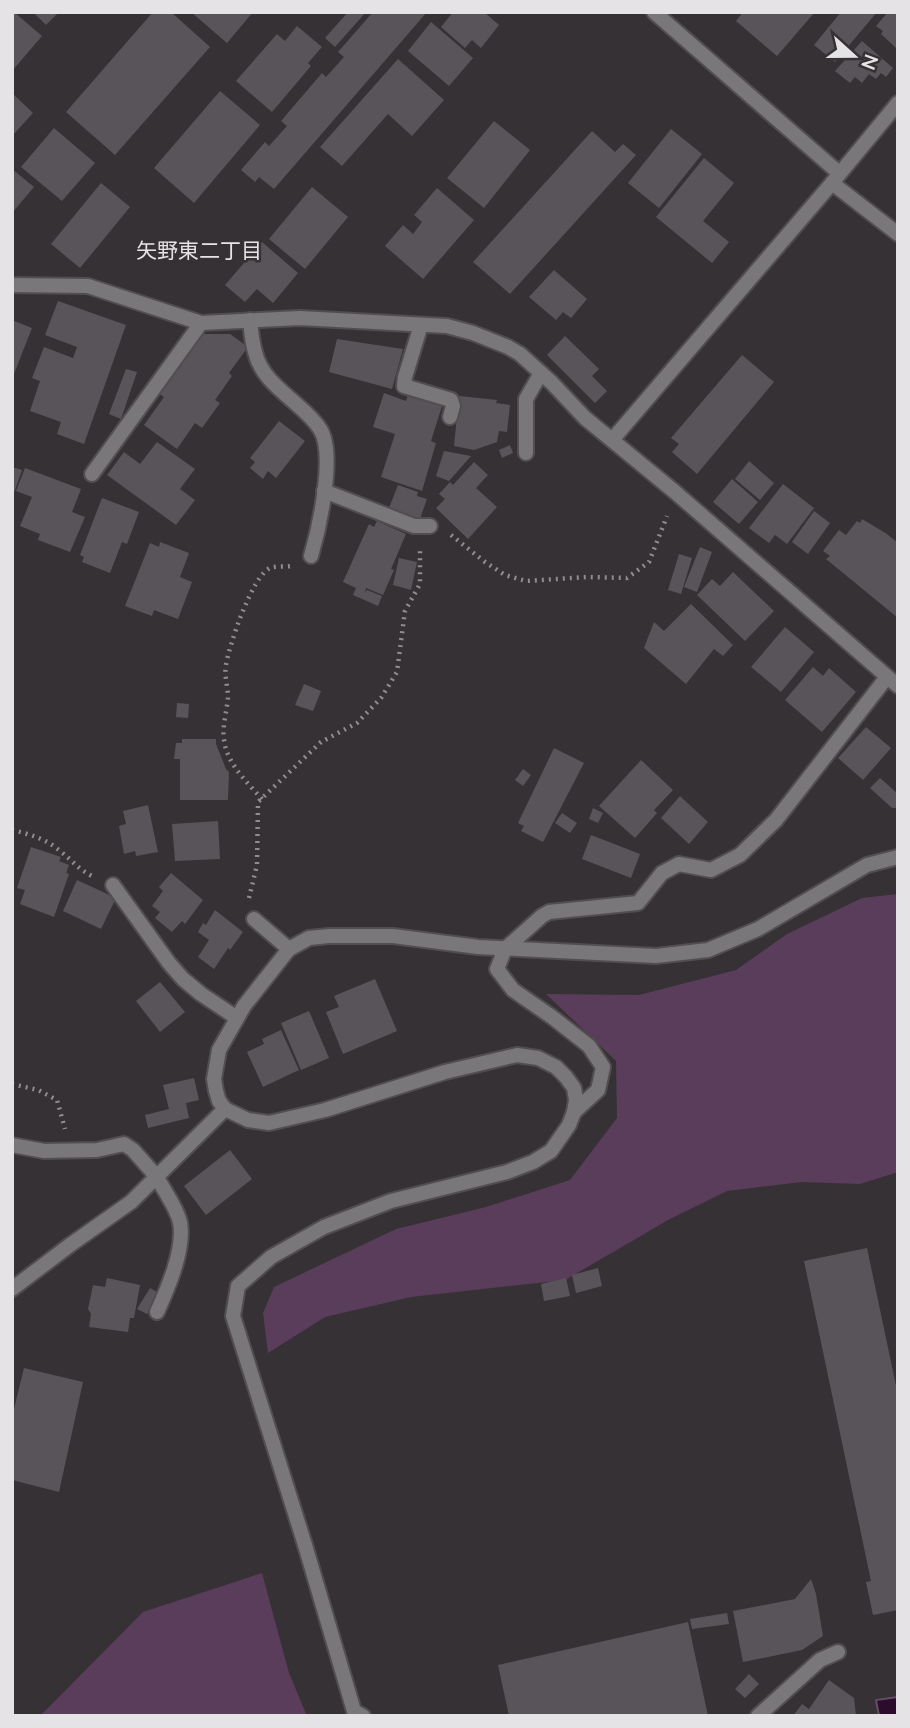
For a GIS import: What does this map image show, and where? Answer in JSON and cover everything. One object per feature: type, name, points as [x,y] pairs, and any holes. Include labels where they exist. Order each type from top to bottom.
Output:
[{"type":"street","points":[[654,12],[898,234]]},
{"type":"street","points":[[612,440],[898,103]]},
{"type":"street","points":[[12,285],[88,286],[201,323],[300,318],[447,326],[501,344],[520,354],[585,418],[675,492],[892,681],[776,820],[740,855],[711,870],[679,864],[662,873],[638,903],[549,912],[505,949],[496,969],[513,990],[589,1046],[603,1067],[598,1090],[574,1112]]},
{"type":"street","points":[[250,320],[255,355],[268,379],[322,431],[327,451],[324,491],[311,556]]},
{"type":"street","points":[[92,474],[201,323]]},
{"type":"street","points":[[421,325],[404,386],[452,400],[450,417]]},
{"type":"street","points":[[526,453],[526,399],[541,373]]},
{"type":"street","points":[[324,491],[414,526],[426,526]]},
{"type":"street","points":[[363,1716],[354,1711],[233,1316],[238,1286],[271,1257],[324,1227],[391,1201],[533,1162],[551,1151],[569,1125],[576,1100],[574,1088],[556,1067],[538,1058],[517,1055],[445,1072],[326,1110],[269,1123],[248,1120],[225,1110],[219,1101],[214,1079],[219,1050],[244,1006],[289,949],[309,939],[393,936],[505,949],[656,956],[708,950],[758,929],[867,865],[898,857]]},
{"type":"street","points":[[113,885],[183,979],[237,1018]]},
{"type":"street","points":[[254,919],[289,949]]},
{"type":"street","points":[[12,1289],[131,1202],[225,1110]]},
{"type":"street","points":[[12,1145],[44,1151],[97,1150],[124,1144],[133,1150],[157,1177],[180,1221],[177,1258],[157,1312]]},
{"type":"street","points":[[758,1716],[820,1660],[838,1652]]},
{"type":"path","points":[[254,919],[250,912],[249,897],[257,865],[258,802],[321,742],[357,723],[381,698],[397,672],[405,611],[420,584],[426,526],[450,534],[505,575],[526,581],[587,577],[627,578],[649,562],[675,492]]},
{"type":"path","points":[[262,799],[231,760],[224,740],[228,695],[225,667],[247,600],[264,573],[269,568],[307,562],[311,556]]},
{"type":"path","points":[[12,830],[47,842],[89,875],[113,885]]},
{"type":"path","points":[[12,1084],[38,1090],[57,1100],[65,1128],[66,1150]]},
{"type":"shaded area","points":[[898,894],[898,1172],[860,1184],[802,1182],[727,1191],[670,1219],[565,1280],[411,1297],[325,1317],[268,1353],[263,1313],[274,1287],[396,1229],[486,1207],[570,1180],[617,1118],[616,1061],[546,994],[639,995],[736,970],[787,934],[862,898]]},
{"type":"shaded area","points":[[262,1573],[289,1673],[307,1716],[40,1716],[143,1612]]},
{"type":"shaded area","points":[[898,1697],[898,1716],[879,1716],[876,1700]]},
{"type":"building","points":[[33,12],[59,12],[46,25]]},
{"type":"building","points":[[153,12],[171,12],[210,47],[115,155],[66,112]]},
{"type":"building","points":[[191,12],[253,12],[227,43]]},
{"type":"building","points":[[348,12],[366,12],[335,47],[325,38]]},
{"type":"building","points":[[373,12],[427,12],[274,189],[259,177],[255,182],[241,170],[265,142],[269,146],[287,126],[281,121],[322,73],[326,77],[344,57],[338,52]]},
{"type":"building","points":[[453,12],[484,12],[499,25],[481,48],[472,40],[465,48],[441,27]]},
{"type":"building","points":[[743,12],[815,12],[777,56],[736,21]]},
{"type":"building","points":[[841,12],[877,12],[835,62],[814,45]]},
{"type":"building","points":[[888,12],[898,12],[896,48],[876,26]]},
{"type":"building","points":[[15,13],[42,36],[12,71],[12,17]]},
{"type":"building","points":[[431,22],[473,58],[449,86],[408,51]]},
{"type":"building","points":[[297,26],[322,47],[308,63],[311,66],[272,112],[236,81],[277,34],[285,41]]},
{"type":"building","points":[[862,41],[893,68],[886,77],[881,73],[876,79],[869,74],[862,83],[855,77],[850,83],[835,71]]},
{"type":"building","points":[[398,59],[444,100],[412,136],[388,114],[342,166],[320,147]]},
{"type":"building","points":[[220,91],[260,125],[194,203],[154,168]]},
{"type":"building","points":[[12,93],[33,113],[14,134],[12,132]]},
{"type":"building","points":[[494,121],[530,150],[484,208],[447,178]]},
{"type":"building","points":[[54,128],[95,163],[62,201],[21,167]]},
{"type":"building","points":[[671,129],[702,154],[659,208],[628,183]]},
{"type":"building","points":[[592,131],[615,152],[623,144],[636,155],[510,294],[473,262]]},
{"type":"building","points":[[704,158],[734,183],[703,221],[729,242],[712,263],[656,217]]},
{"type":"building","points":[[12,169],[34,187],[12,213]]},
{"type":"building","points":[[101,183],[130,207],[80,268],[51,244]]},
{"type":"building","points":[[312,187],[348,217],[305,269],[269,239]]},
{"type":"building","points":[[437,188],[474,220],[423,279],[385,246],[403,225],[413,234],[422,222],[414,215]]},
{"type":"building","points":[[262,242],[298,273],[273,303],[257,289],[245,302],[225,285]]},
{"type":"building","points":[[554,270],[587,299],[571,318],[563,312],[556,320],[529,297]]},
{"type":"building","points":[[58,301],[126,325],[84,444],[57,434],[61,422],[30,411],[40,381],[32,378],[44,347],[73,358],[77,347],[45,335]]},
{"type":"building","points":[[12,320],[32,328],[12,379]]},
{"type":"building","points":[[200,334],[230,334],[248,347],[229,373],[232,376],[215,400],[220,403],[202,428],[195,423],[177,449],[144,425],[164,397],[158,393]]},
{"type":"building","points":[[565,336],[599,369],[592,376],[607,391],[595,403],[547,355]]},
{"type":"building","points":[[337,339],[403,349],[392,389],[329,372]]},
{"type":"building","points":[[742,355],[774,382],[697,474],[672,452],[679,444],[671,438]]},
{"type":"building","points":[[126,369],[137,372],[121,419],[109,414]]},
{"type":"building","points":[[409,391],[443,403],[431,441],[436,443],[422,491],[381,477],[395,434],[373,427],[384,393],[406,401]]},
{"type":"building","points":[[459,396],[497,400],[496,403],[510,405],[507,432],[499,431],[497,442],[474,450],[454,446]]},
{"type":"building","points":[[279,421],[305,441],[276,478],[268,471],[263,479],[250,468],[255,462],[250,458]]},
{"type":"building","points":[[157,442],[195,469],[180,489],[195,500],[176,525],[107,475],[124,452],[140,464]]},
{"type":"building","points":[[510,445],[513,453],[502,458],[499,450]]},
{"type":"building","points":[[444,451],[471,456],[449,481],[436,476]]},
{"type":"building","points":[[749,461],[774,483],[760,500],[735,479]]},
{"type":"building","points":[[474,462],[488,475],[476,488],[497,507],[468,539],[436,508],[445,499],[439,494],[450,482],[453,485]]},
{"type":"building","points":[[12,467],[22,470],[13,496],[12,496]]},
{"type":"building","points":[[25,468],[81,489],[72,512],[85,517],[70,552],[38,540],[40,534],[20,526],[32,497],[16,491]]},
{"type":"building","points":[[732,479],[758,502],[739,524],[713,502]]},
{"type":"building","points":[[783,484],[814,508],[787,544],[775,535],[769,543],[749,528]]},
{"type":"building","points":[[398,485],[418,492],[417,496],[427,499],[420,519],[389,508]]},
{"type":"building","points":[[102,498],[139,512],[127,544],[122,542],[110,573],[82,562],[84,557],[80,555]]},
{"type":"building","points":[[814,511],[830,523],[808,554],[792,542]]},
{"type":"building","points":[[862,519],[898,543],[898,618],[826,559],[830,556],[823,551],[839,530],[846,535],[857,521],[860,523]]},
{"type":"building","points":[[377,521],[406,534],[383,595],[366,588],[365,593],[367,590],[382,596],[378,606],[353,595],[356,588],[343,582],[369,524],[374,527]]},
{"type":"building","points":[[160,542],[189,553],[180,577],[192,582],[178,619],[154,610],[152,616],[125,606],[150,543],[159,547]]},
{"type":"building","points":[[700,547],[712,552],[697,592],[684,587]]},
{"type":"building","points":[[679,554],[692,558],[681,594],[668,590]]},
{"type":"building","points":[[399,558],[417,562],[411,590],[393,585]]},
{"type":"building","points":[[733,572],[774,611],[745,641],[697,595],[712,579],[720,586]]},
{"type":"building","points":[[691,604],[733,645],[723,656],[714,649],[686,684],[644,648],[654,622],[664,631]]},
{"type":"building","points":[[785,627],[814,652],[781,692],[751,667]]},
{"type":"building","points":[[813,667],[823,676],[829,668],[856,692],[822,732],[785,700]]},
{"type":"building","points":[[304,684],[321,691],[313,711],[295,705]]},
{"type":"building","points":[[177,703],[189,704],[188,718],[176,717]]},
{"type":"building","points":[[866,727],[891,748],[863,780],[838,758]]},
{"type":"building","points":[[182,739],[216,739],[229,772],[228,800],[180,800],[180,759],[174,759],[176,743],[182,743]]},
{"type":"building","points":[[554,748],[584,763],[543,842],[521,831],[524,826],[518,823]]},
{"type":"building","points":[[641,760],[673,790],[654,810],[657,813],[635,838],[599,806]]},
{"type":"building","points":[[523,769],[531,775],[523,786],[515,780]]},
{"type":"building","points":[[880,778],[898,794],[898,808],[892,808],[870,788]]},
{"type":"building","points":[[680,796],[708,822],[689,844],[661,818]]},
{"type":"building","points":[[148,805],[158,852],[136,856],[135,851],[124,854],[119,826],[126,824],[123,811]]},
{"type":"building","points":[[593,808],[603,813],[598,823],[589,819]]},
{"type":"building","points":[[562,813],[577,823],[570,833],[555,823]]},
{"type":"building","points":[[218,821],[220,859],[175,861],[172,824]]},
{"type":"building","points":[[591,835],[640,854],[631,878],[582,859]]},
{"type":"building","points":[[31,847],[61,857],[59,861],[69,865],[66,873],[69,874],[54,917],[20,904],[25,890],[17,888]]},
{"type":"building","points":[[171,873],[203,900],[185,924],[182,921],[172,932],[155,918],[160,912],[152,906],[163,891],[159,887]]},
{"type":"building","points":[[77,880],[116,898],[101,929],[63,911]]},
{"type":"building","points":[[215,910],[243,932],[214,969],[198,957],[209,940],[198,932]]},
{"type":"building","points":[[375,979],[397,1031],[343,1054],[326,1012],[339,1007],[334,996]]},
{"type":"building","points":[[160,982],[185,1012],[160,1032],[136,1001]]},
{"type":"building","points":[[309,1011],[329,1058],[301,1070],[281,1023]]},
{"type":"building","points":[[281,1030],[299,1070],[263,1087],[247,1052],[264,1044],[262,1039]]},
{"type":"building","points":[[194,1078],[199,1100],[186,1103],[189,1118],[148,1128],[145,1115],[169,1109],[163,1085]]},
{"type":"building","points":[[230,1150],[252,1179],[206,1215],[184,1186]]},
{"type":"building","points":[[867,1248],[898,1395],[898,1610],[873,1615],[866,1582],[871,1581],[804,1261]]},
{"type":"building","points":[[598,1268],[602,1286],[576,1293],[572,1275]]},
{"type":"building","points":[[107,1278],[140,1285],[134,1318],[130,1318],[128,1332],[89,1327],[91,1314],[88,1309],[93,1285],[105,1287]]},
{"type":"building","points":[[566,1278],[570,1296],[544,1301],[541,1284]]},
{"type":"building","points":[[150,1288],[160,1294],[147,1314],[137,1309]]},
{"type":"building","points":[[24,1368],[83,1382],[59,1492],[12,1480],[12,1417]]},
{"type":"building","points":[[811,1579],[823,1636],[802,1650],[743,1662],[733,1611],[795,1599]]},
{"type":"building","points":[[727,1613],[729,1624],[692,1629],[690,1619]]},
{"type":"building","points":[[688,1622],[708,1716],[509,1716],[498,1665]]},
{"type":"building","points":[[749,1674],[759,1684],[745,1698],[735,1689]]},
{"type":"building","points":[[829,1680],[854,1698],[856,1716],[793,1716],[802,1704],[809,1709]]},
{"type":"district","name":"矢野東二丁目","points":[[199,249]]}]
